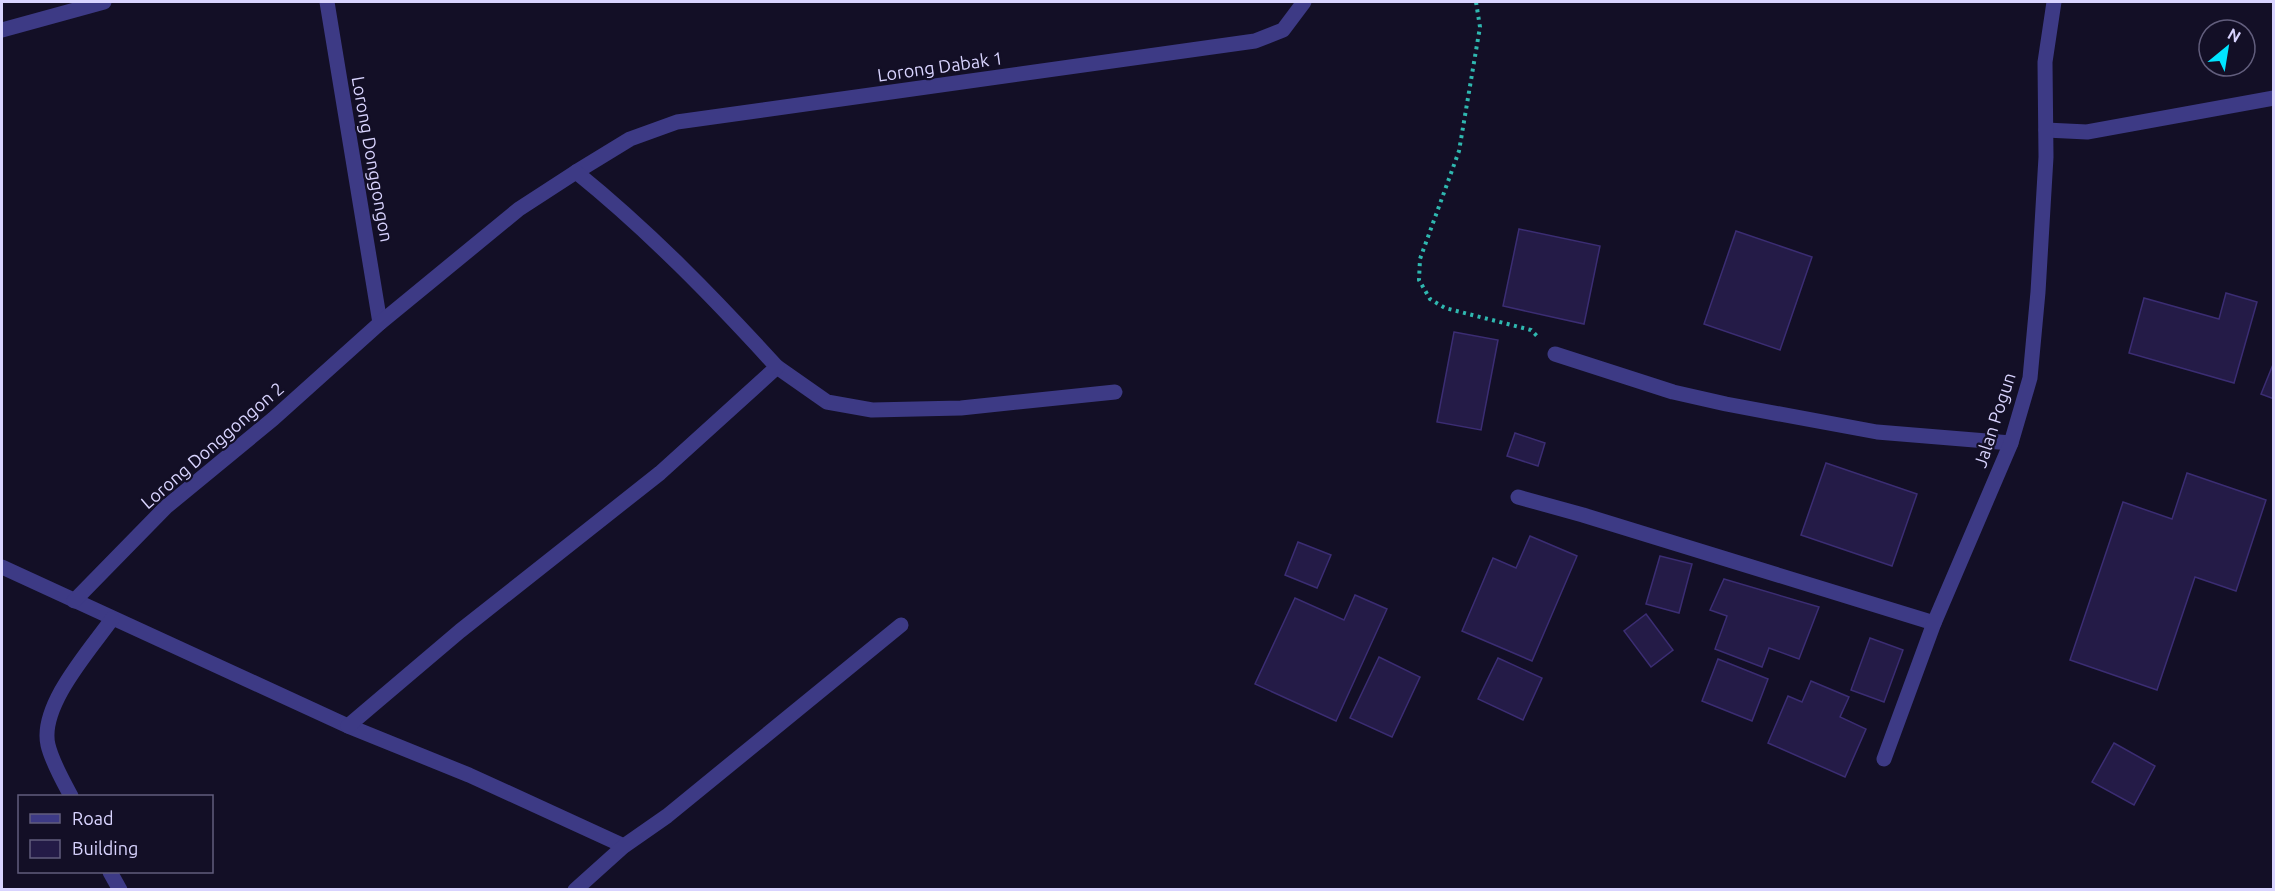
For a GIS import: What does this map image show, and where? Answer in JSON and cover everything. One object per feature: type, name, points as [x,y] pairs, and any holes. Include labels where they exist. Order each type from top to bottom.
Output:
[{"type":"street","points":[[2,30],[104,2]]},
{"type":"street","name":"Lorong Donggongon","points":[[327,2],[381,323]]},
{"type":"street","name":"Lorong Dabak 1","points":[[381,323],[519,209],[630,139],[677,122],[1255,40],[1283,30],[1304,2]]},
{"type":"street","name":"Jalan Pogun","points":[[1884,759],[1934,623],[2011,443],[2030,378],[2038,292],[2046,130],[2045,62],[2054,2]]},
{"type":"street","points":[[2046,130],[2087,132],[2274,98]]},
{"type":"street","points":[[576,172],[624,210],[740,326],[777,367],[827,402],[872,410],[961,408],[1115,392]]},
{"type":"street","name":"Lorong Donggongon 2","points":[[74,601],[166,507],[273,419],[381,323]]},
{"type":"street","points":[[1555,354],[1673,392],[1726,404],[1876,432],[2011,443]]},
{"type":"street","points":[[348,726],[460,631],[660,472],[777,367]]},
{"type":"street","points":[[1518,497],[1934,623]]},
{"type":"street","points":[[2,567],[348,726],[469,775],[624,846]]},
{"type":"street","points":[[71,795],[48,745],[47,722],[58,694],[112,619]]},
{"type":"street","points":[[575,890],[624,846],[667,816],[901,625]]},
{"type":"street","points":[[111,873],[120,890]]},
{"type":"path","points":[[1476,2],[1480,27],[1459,151],[1420,259],[1419,280],[1430,299],[1445,308],[1531,330],[1555,354]]},
{"type":"building","points":[[1519,229],[1600,246],[1584,324],[1503,306]]},
{"type":"building","points":[[1736,231],[1812,257],[1780,350],[1704,324]]},
{"type":"building","points":[[2226,293],[2257,302],[2234,383],[2129,353],[2144,298],[2219,319]]},
{"type":"building","points":[[1454,332],[1498,340],[1481,430],[1437,422]]},
{"type":"building","points":[[2274,362],[2274,399],[2261,394]]},
{"type":"building","points":[[1515,433],[1545,443],[1538,466],[1507,456]]},
{"type":"building","points":[[1826,463],[1917,494],[1892,566],[1801,535]]},
{"type":"building","points":[[2187,473],[2266,500],[2236,591],[2195,577],[2157,690],[2070,660],[2123,502],[2172,519]]},
{"type":"building","points":[[1530,536],[1577,556],[1532,661],[1462,631],[1493,558],[1516,568]]},
{"type":"building","points":[[1298,542],[1331,555],[1317,588],[1285,575]]},
{"type":"building","points":[[1660,556],[1692,564],[1679,613],[1646,604]]},
{"type":"building","points":[[1724,579],[1819,607],[1799,659],[1769,648],[1762,667],[1715,649],[1727,616],[1710,610]]},
{"type":"building","points":[[1355,595],[1387,609],[1336,721],[1255,684],[1295,598],[1344,620]]},
{"type":"building","points":[[1646,614],[1673,650],[1651,667],[1624,631]]},
{"type":"building","points":[[1870,638],[1903,650],[1884,702],[1851,690]]},
{"type":"building","points":[[1379,657],[1420,677],[1392,737],[1350,718]]},
{"type":"building","points":[[1498,658],[1542,678],[1523,720],[1478,699]]},
{"type":"building","points":[[1718,659],[1768,679],[1752,721],[1702,701]]},
{"type":"building","points":[[1811,681],[1849,697],[1840,717],[1866,729],[1845,777],[1768,743],[1788,696],[1802,702]]},
{"type":"building","points":[[2114,743],[2155,766],[2134,805],[2092,782]]}]
